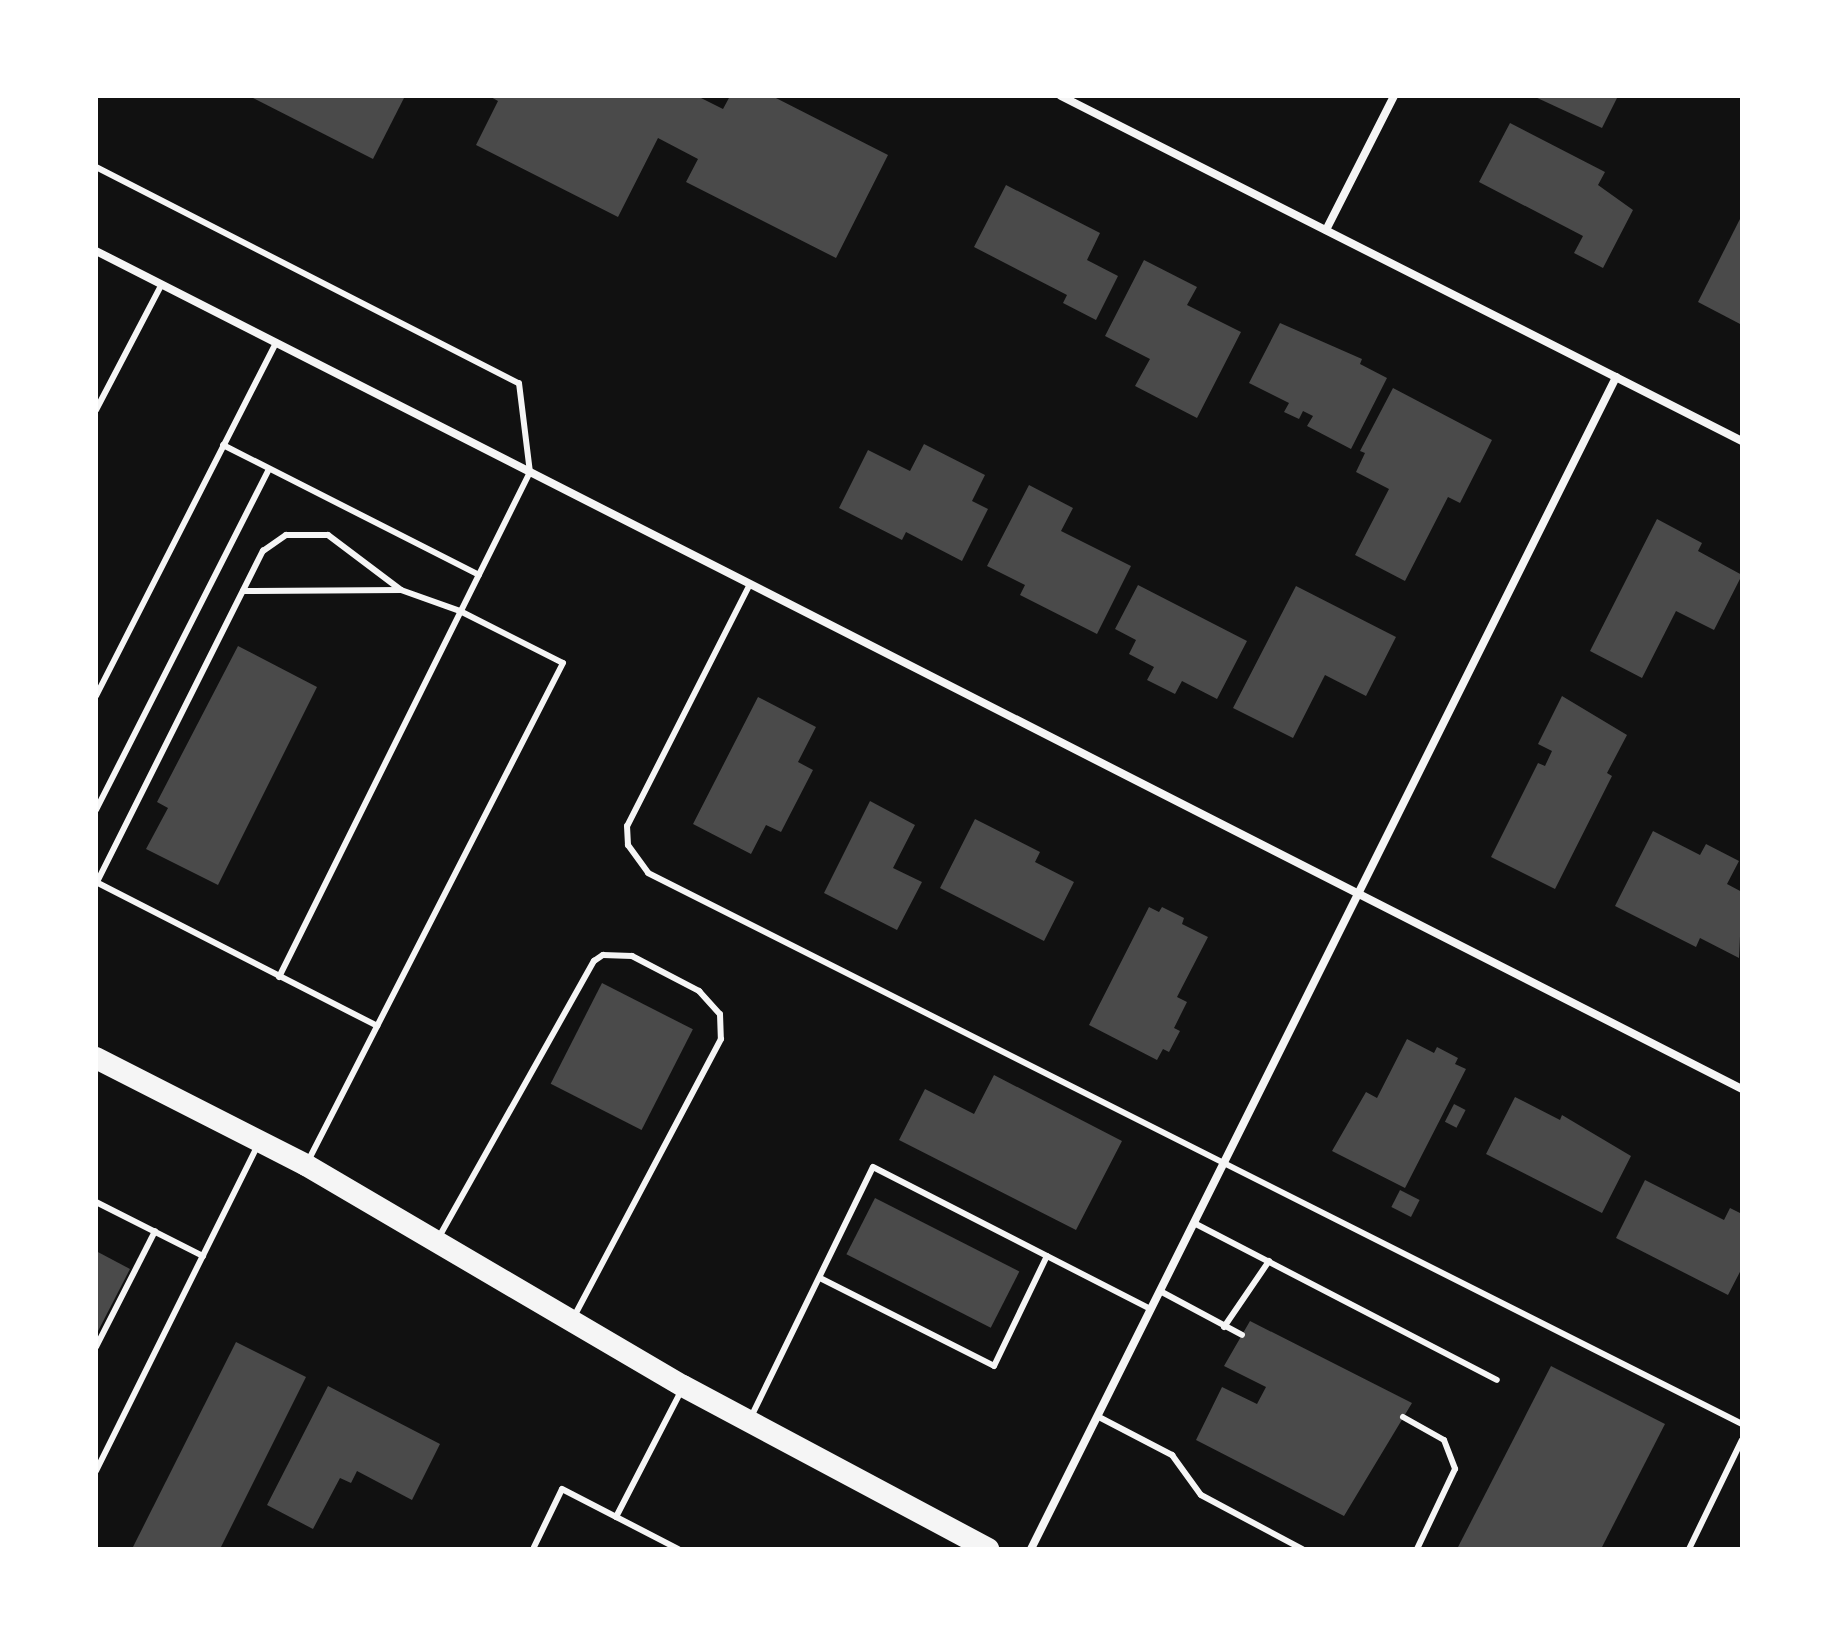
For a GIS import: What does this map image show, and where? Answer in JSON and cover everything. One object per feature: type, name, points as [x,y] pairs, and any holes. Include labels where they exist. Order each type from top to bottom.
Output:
[{"type":"highway","points":[[96,1058],[306,1165],[683,1386],[988,1549]]},
{"type":"street","points":[[1061,96],[1742,441]]},
{"type":"street","points":[[1326,230],[1394,96]]},
{"type":"street","points":[[96,251],[1742,1089]]},
{"type":"street","points":[[1031,1549],[1616,377]]},
{"type":"lane","points":[[96,167],[519,383],[530,472],[279,977]]},
{"type":"lane","points":[[96,410],[162,284]]},
{"type":"lane","points":[[96,696],[276,342]]},
{"type":"lane","points":[[223,445],[479,575]]},
{"type":"lane","points":[[96,810],[269,469]]},
{"type":"lane","points":[[306,1165],[563,663],[460,611],[401,590],[328,535],[286,535],[263,551],[96,883],[377,1026]]},
{"type":"lane","points":[[750,584],[627,826],[628,845],[648,873],[1742,1424]]},
{"type":"lane","points":[[243,591],[401,590]]},
{"type":"lane","points":[[437,1241],[594,961],[603,955],[632,956],[699,991],[720,1014],[721,1039],[573,1320]]},
{"type":"lane","points":[[96,1471],[260,1141]]},
{"type":"lane","points":[[748,1422],[873,1167],[1151,1309]]},
{"type":"lane","points":[[96,1202],[203,1256]]},
{"type":"lane","points":[[1194,1223],[1497,1380]]},
{"type":"lane","points":[[96,1347],[155,1231]]},
{"type":"lane","points":[[820,1278],[994,1366],[1047,1256]]},
{"type":"lane","points":[[1224,1327],[1269,1261]]},
{"type":"lane","points":[[1160,1291],[1242,1335]]},
{"type":"lane","points":[[616,1517],[683,1386]]},
{"type":"lane","points":[[1097,1416],[1172,1455],[1201,1495],[1302,1549]]},
{"type":"lane","points":[[1403,1417],[1444,1440],[1455,1469],[1417,1549]]},
{"type":"lane","points":[[1689,1549],[1742,1440]]},
{"type":"lane","points":[[534,1547],[562,1489],[678,1549]]},
{"type":"building","points":[[249,96],[405,96],[373,159]]},
{"type":"building","points":[[489,96],[697,96],[723,109],[730,96],[772,96],[888,155],[836,258],[686,182],[698,159],[658,138],[618,217],[476,145],[498,101]]},
{"type":"building","points":[[1533,96],[1618,96],[1602,128]]},
{"type":"building","points":[[1510,123],[1605,172],[1598,185],[1633,210],[1603,268],[1574,253],[1583,236],[1479,182]]},
{"type":"building","points":[[1006,185],[1100,233],[1087,260],[1118,276],[1096,320],[1063,303],[1067,295],[974,247]]},
{"type":"building","points":[[1742,215],[1742,325],[1698,302]]},
{"type":"building","points":[[1144,260],[1197,287],[1187,305],[1241,332],[1197,418],[1135,386],[1150,359],[1105,336]]},
{"type":"building","points":[[1280,323],[1362,359],[1360,364],[1387,378],[1351,449],[1307,426],[1313,416],[1303,411],[1299,419],[1284,412],[1289,403],[1249,383]]},
{"type":"building","points":[[1393,388],[1492,440],[1460,503],[1448,497],[1405,581],[1355,555],[1389,489],[1356,472],[1365,453],[1360,451]]},
{"type":"building","points":[[924,444],[985,475],[972,501],[988,509],[962,561],[906,532],[902,540],[839,508],[868,450],[910,471]]},
{"type":"building","points":[[1029,485],[1073,508],[1061,531],[1131,566],[1097,634],[1020,595],[1025,585],[987,566]]},
{"type":"building","points":[[1657,519],[1702,543],[1698,551],[1742,575],[1714,630],[1676,611],[1642,678],[1590,651]]},
{"type":"building","points":[[1138,585],[1247,641],[1217,699],[1182,681],[1175,694],[1147,680],[1154,667],[1129,654],[1136,640],[1115,629]]},
{"type":"building","points":[[1296,586],[1396,637],[1366,696],[1325,675],[1293,738],[1233,708]]},
{"type":"building","points":[[238,646],[317,687],[218,885],[146,849],[168,808],[157,802]]},
{"type":"building","points":[[1562,696],[1627,735],[1607,773],[1612,776],[1555,889],[1491,857],[1538,763],[1545,766],[1552,751],[1538,744]]},
{"type":"building","points":[[758,697],[816,727],[798,762],[813,770],[781,832],[766,825],[751,854],[693,824]]},
{"type":"building","points":[[870,801],[915,825],[893,868],[922,882],[897,930],[824,893]]},
{"type":"building","points":[[975,819],[1040,852],[1035,862],[1074,882],[1044,941],[940,888]]},
{"type":"building","points":[[1653,831],[1700,855],[1706,844],[1739,861],[1727,884],[1742,892],[1739,958],[1700,938],[1696,947],[1615,906]]},
{"type":"building","points":[[1149,907],[1159,912],[1162,907],[1184,918],[1182,924],[1208,937],[1177,997],[1187,1002],[1174,1028],[1180,1031],[1169,1052],[1163,1049],[1157,1060],[1089,1025]]},
{"type":"building","points":[[602,983],[693,1029],[642,1130],[551,1084]]},
{"type":"building","points":[[1407,1039],[1434,1053],[1437,1047],[1458,1058],[1455,1064],[1466,1069],[1405,1188],[1332,1151],[1366,1092],[1377,1098]]},
{"type":"building","points":[[994,1075],[1122,1141],[1076,1230],[899,1140],[925,1089],[974,1114]]},
{"type":"building","points":[[1515,1097],[1560,1120],[1562,1115],[1631,1156],[1602,1213],[1486,1154]]},
{"type":"building","points":[[1454,1104],[1466,1110],[1457,1128],[1445,1122]]},
{"type":"building","points":[[1645,1180],[1724,1220],[1730,1208],[1742,1214],[1742,1268],[1728,1295],[1616,1238]]},
{"type":"building","points":[[1400,1190],[1420,1200],[1411,1217],[1391,1207]]},
{"type":"building","points":[[875,1198],[1019,1272],[991,1328],[846,1254]]},
{"type":"building","points":[[96,1251],[130,1269],[96,1335]]},
{"type":"building","points":[[1250,1321],[1412,1403],[1344,1516],[1196,1440],[1222,1387],[1257,1404],[1266,1387],[1224,1366]]},
{"type":"building","points":[[236,1342],[306,1377],[220,1549],[132,1549]]},
{"type":"building","points":[[1551,1366],[1665,1424],[1601,1549],[1457,1549]]},
{"type":"building","points":[[328,1386],[440,1444],[412,1500],[357,1471],[351,1483],[340,1478],[313,1529],[267,1505]]}]
